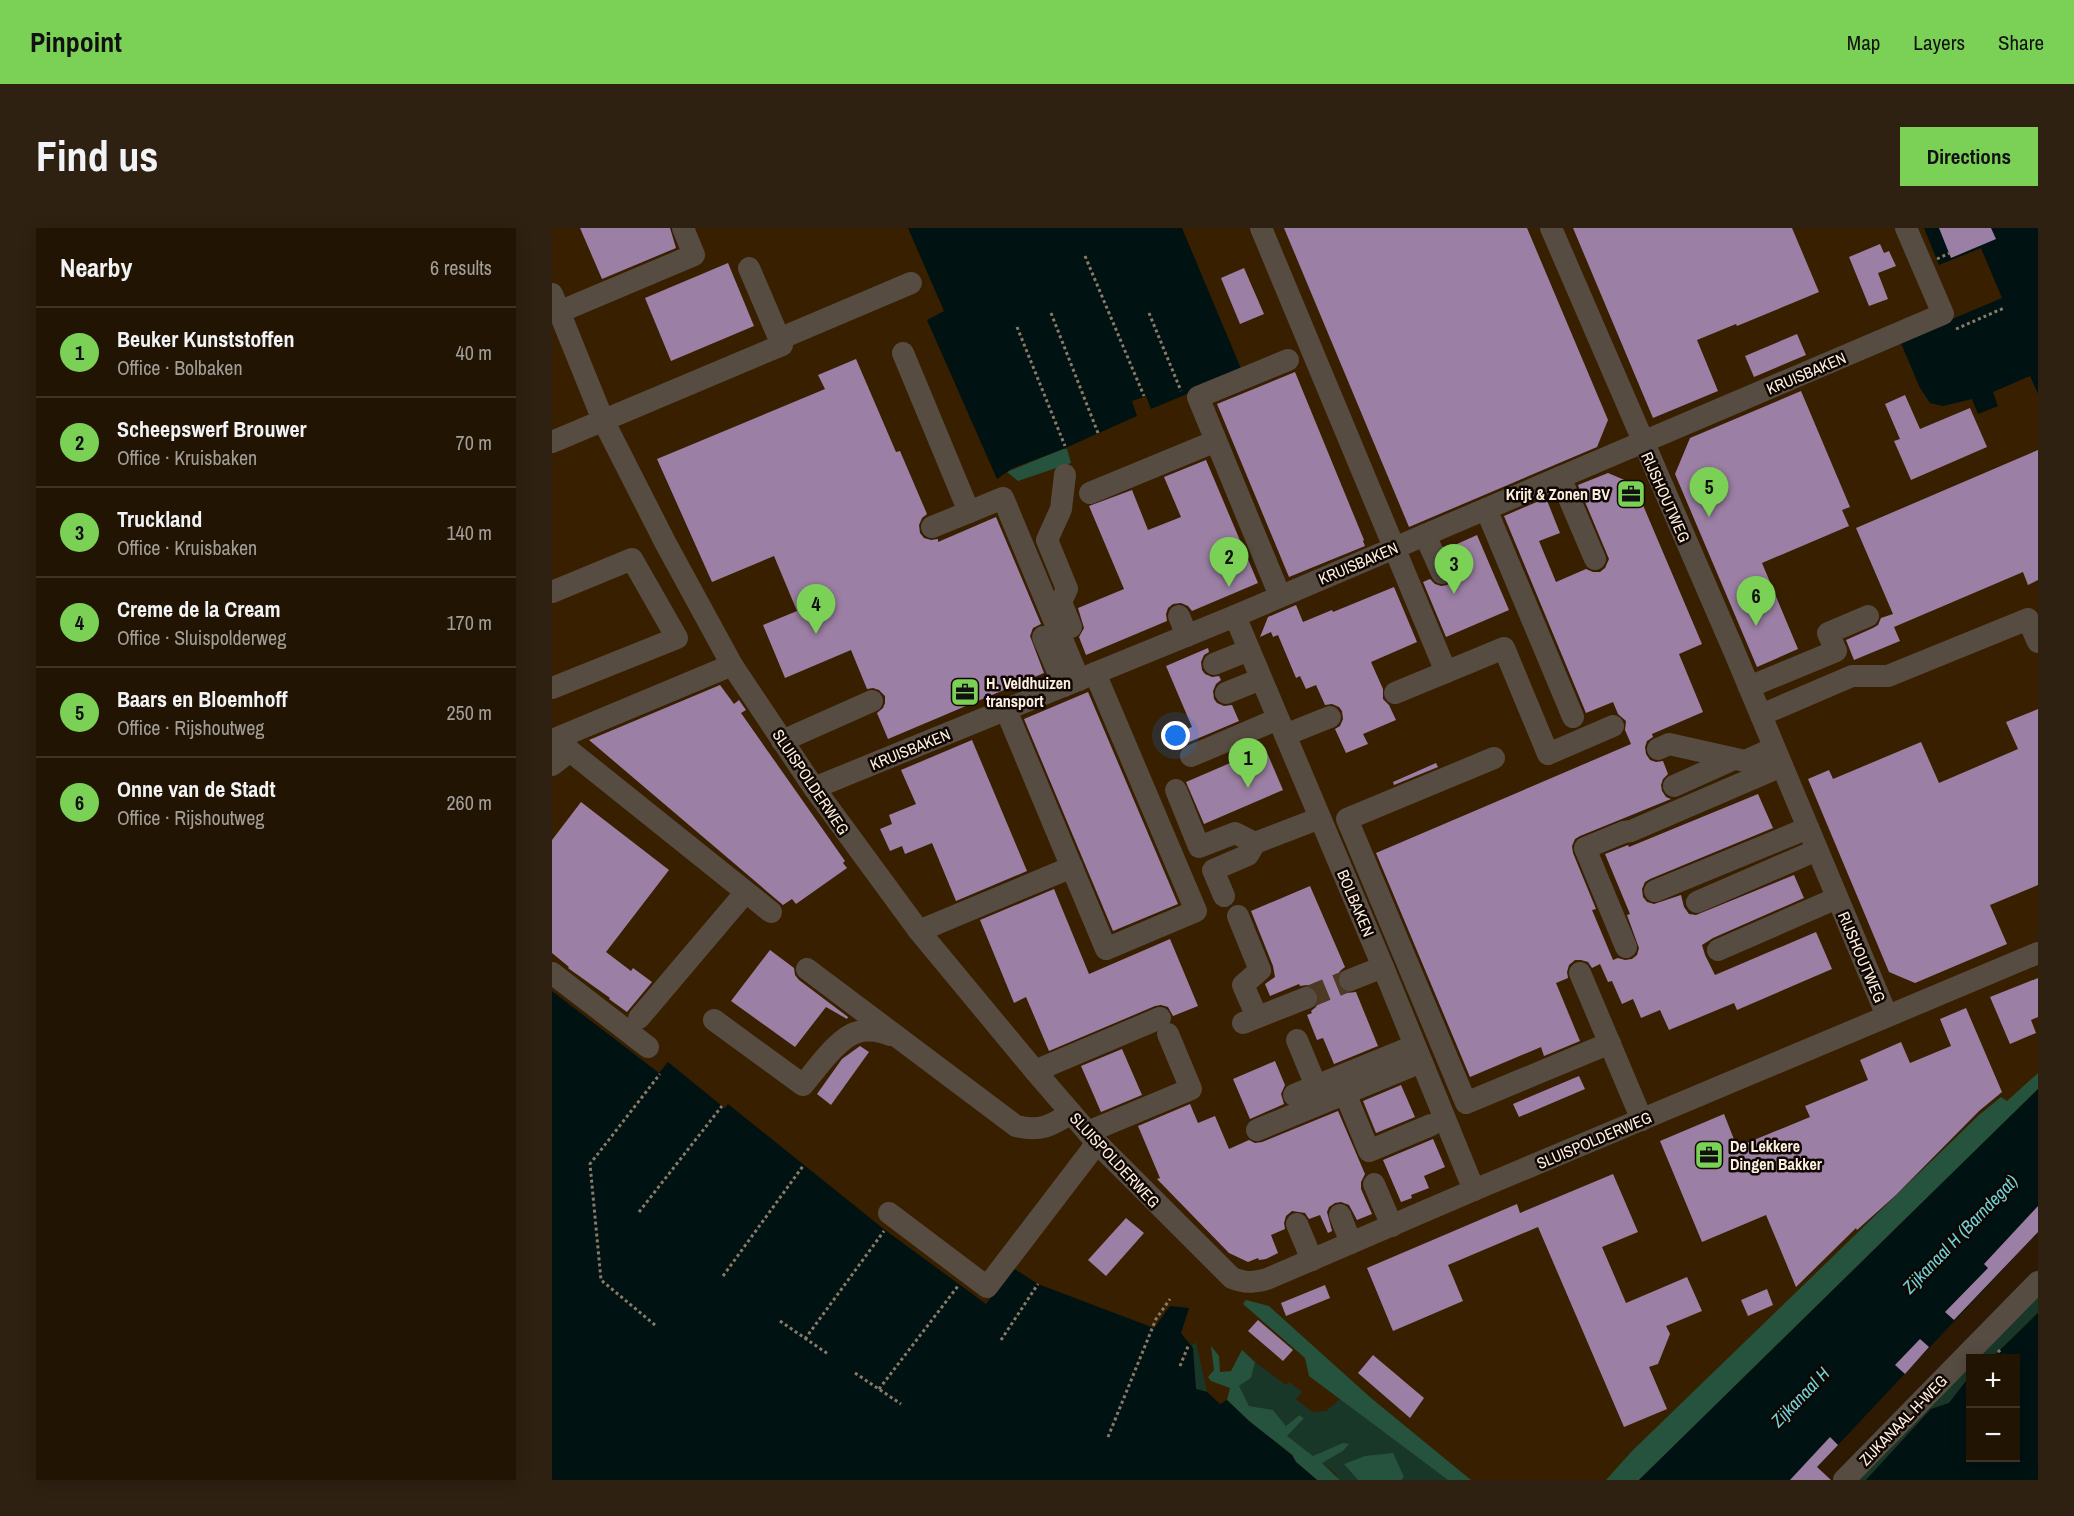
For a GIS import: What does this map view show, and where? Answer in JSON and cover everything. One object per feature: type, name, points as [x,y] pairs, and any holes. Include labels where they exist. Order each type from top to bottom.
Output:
[{"type":"street","points":[[556,303],[694,255],[683,228]]},
{"type":"street","points":[[1261,228],[1446,672]]},
{"type":"street","name":"RIJSHOUTWEG","points":[[1551,228],[1643,443],[1721,601],[1738,641],[1749,687],[1887,1016]]},
{"type":"street","name":"KRUISBAKEN","points":[[814,788],[1082,678],[1183,626],[1235,616],[1264,596],[1394,548],[1943,314],[1906,228]]},
{"type":"street","points":[[552,442],[782,345],[749,268]]},
{"type":"street","points":[[779,339],[911,283]]},
{"type":"street","name":"SLUISPOLDERWEG","points":[[556,303],[603,420],[666,544],[732,665],[814,788],[919,931],[1035,1071],[1092,1137],[1232,1278],[1253,1283],[1267,1279],[2038,953]]},
{"type":"street","points":[[903,353],[969,512]]},
{"type":"street","points":[[1264,596],[1216,441],[1198,397],[1288,360]]},
{"type":"street","points":[[1090,494],[1216,441]]},
{"type":"street","points":[[1065,476],[1061,509],[1047,540],[1067,589],[1061,602],[1082,678]]},
{"type":"street","points":[[1560,477],[1595,559]]},
{"type":"street","points":[[932,527],[1004,498],[1082,678],[1196,911],[1106,949],[1006,710]]},
{"type":"street","points":[[1486,509],[1573,717]]},
{"type":"street","points":[[1430,532],[1447,571]]},
{"type":"street","points":[[552,592],[632,559],[677,638],[552,688]]},
{"type":"street","name":"BOLBAKEN","points":[[1235,616],[1474,1190]]},
{"type":"street","points":[[1749,687],[1836,651],[1828,633],[1868,616]]},
{"type":"street","points":[[1761,715],[1852,676],[1888,676],[2028,619],[2038,642]]},
{"type":"street","points":[[1043,637],[1082,678]]},
{"type":"street","points":[[1395,693],[1504,648],[1548,754],[1613,726]]},
{"type":"street","points":[[1214,664],[1249,650]]},
{"type":"street","points":[[732,665],[555,739],[771,912]]},
{"type":"street","points":[[1226,693],[1261,679]]},
{"type":"street","points":[[782,741],[872,701]]},
{"type":"street","points":[[1191,756],[1281,727],[1330,717]]},
{"type":"street","points":[[1658,749],[1669,744],[1745,761],[1778,757]]},
{"type":"street","points":[[552,765],[570,752]]},
{"type":"street","points":[[1626,947],[1585,849],[1631,831],[1778,757]]},
{"type":"street","points":[[1494,758],[1347,819],[1466,1103],[1610,1043]]},
{"type":"street","points":[[1674,786],[1734,759]]},
{"type":"street","points":[[1176,790],[1200,847],[1235,833],[1255,843]]},
{"type":"street","points":[[1224,896],[1213,870],[1248,855],[1255,843],[1320,818]]},
{"type":"street","points":[[1655,891],[1808,828]]},
{"type":"street","points":[[1696,902],[1817,850]]},
{"type":"street","points":[[919,931],[1072,867]]},
{"type":"street","points":[[639,1018],[745,893]]},
{"type":"street","name":"RIJSHOUTWEG","points":[[1718,950],[1837,898]]},
{"type":"street","points":[[1238,916],[1260,970],[1244,985],[1250,1020],[1306,998]]},
{"type":"street","points":[[1350,980],[1383,967]]},
{"type":"street","points":[[807,969],[1016,1126],[1030,1129],[1042,1128],[1056,1123],[1071,1113]]},
{"type":"street","points":[[552,973],[648,1047]]},
{"type":"street","points":[[1580,973],[1642,1120]]},
{"type":"street","points":[[714,1020],[803,1085],[841,1042],[857,1032],[879,1031],[896,1037]]},
{"type":"street","points":[[887,1222],[987,1287],[1092,1137],[1191,1089],[1164,1026],[1035,1071]]},
{"type":"street","points":[[1297,1040],[1316,1086]]},
{"type":"street","points":[[1294,1095],[1418,1054]]},
{"type":"street","points":[[1257,1130],[1345,1094],[1418,1054]]},
{"type":"street","points":[[1345,1094],[1369,1151],[1431,1125]]},
{"type":"street","points":[[1374,1184],[1392,1226]]},
{"type":"street","points":[[1340,1215],[1352,1244]]},
{"type":"street","points":[[1297,1224],[1312,1260]]},
{"type":"street","name":"ZIJKANAAL H-WEG","points":[[1844,1480],[2038,1282]]},
{"type":"path","points":[[1935,259],[1950,253]]},
{"type":"path","points":[[1085,256],[1144,396]]},
{"type":"path","points":[[1051,313],[1098,432]]},
{"type":"path","points":[[1149,313],[1183,395]]},
{"type":"path","points":[[1017,327],[1065,446]]},
{"type":"path","points":[[655,1325],[601,1280],[591,1164],[660,1074]]},
{"type":"path","points":[[639,1212],[722,1106]]},
{"type":"path","points":[[723,1276],[803,1166]]},
{"type":"path","points":[[806,1339],[887,1222]]},
{"type":"path","points":[[879,1389],[960,1284]]},
{"type":"path","points":[[1001,1340],[1038,1284]]},
{"type":"path","points":[[1108,1437],[1156,1319],[1170,1299]]},
{"type":"path","points":[[780,1321],[828,1354]]},
{"type":"path","points":[[1180,1366],[1189,1344]]},
{"type":"path","points":[[1998,1350],[2001,1354]]},
{"type":"path","points":[[855,1373],[901,1404]]},
{"type":"shaded area","points":[[552,228],[2038,228],[2038,1183],[1734,1480],[783,1480],[552,1403]]},
{"type":"green space","points":[[1067,449],[1071,463],[1018,481],[1007,472]]},
{"type":"green space","points":[[2038,1073],[2038,1089],[1639,1480],[1606,1480],[1632,1451],[1979,1115],[2001,1097],[2007,1101]]},
{"type":"green space","points":[[2038,1295],[2038,1313],[1996,1354],[1980,1354]]},
{"type":"green space","points":[[1246,1300],[1269,1306],[1371,1398],[1471,1480],[1448,1480],[1309,1376],[1305,1358],[1243,1304]]},
{"type":"green space","points":[[1196,1342],[1207,1392],[1196,1389],[1191,1346]]},
{"type":"green space","points":[[1211,1346],[1219,1356],[1220,1372],[1231,1371],[1242,1350],[1255,1362],[1251,1378],[1239,1386],[1249,1406],[1273,1410],[1286,1426],[1299,1415],[1304,1418],[1287,1436],[1313,1456],[1343,1443],[1349,1444],[1343,1451],[1322,1463],[1340,1480],[1317,1480],[1296,1462],[1292,1455],[1249,1421],[1227,1400],[1230,1388],[1211,1381],[1208,1377],[1214,1370]]},
{"type":"green space","points":[[1255,1362],[1286,1385],[1289,1382],[1302,1392],[1296,1399],[1312,1412],[1326,1411],[1340,1399],[1448,1480],[1401,1480],[1404,1477],[1345,1464],[1358,1480],[1340,1480],[1322,1463],[1343,1451],[1348,1444],[1313,1456],[1286,1436],[1304,1417],[1298,1415],[1286,1426],[1273,1410],[1249,1406],[1239,1386],[1251,1378]]},
{"type":"green space","points":[[1966,1368],[1966,1381],[1949,1403],[1931,1409],[1866,1480],[1858,1480]]},
{"type":"green space","points":[[1393,1453],[1404,1477],[1401,1480],[1358,1480],[1344,1464],[1365,1456]]},
{"type":"water","points":[[908,228],[1182,228],[1242,371],[1151,409],[1146,396],[1132,401],[1137,416],[1011,469],[997,479],[927,320],[944,311]]},
{"type":"water","points":[[1924,228],[2038,228],[2038,394],[2030,376],[1993,392],[1998,406],[1978,414],[1972,399],[1943,406],[1930,403],[1920,388],[1900,341],[2002,298],[1981,248],[1939,265]]},
{"type":"water","points":[[552,991],[659,1073],[668,1062],[722,1106],[725,1108],[728,1104],[885,1230],[986,1304],[1013,1268],[1038,1284],[1154,1328],[1170,1306],[1189,1308],[1181,1333],[1193,1348],[1196,1389],[1207,1392],[1220,1404],[1227,1400],[1249,1421],[1292,1455],[1296,1462],[1317,1480],[552,1480]]},
{"type":"water","points":[[2038,1089],[2038,1232],[1805,1480],[1639,1480]]},
{"type":"water","points":[[2038,1313],[2038,1480],[1866,1480],[1931,1409],[1949,1403],[1966,1381],[1966,1462],[2020,1462],[2020,1354],[1996,1354]]},
{"type":"building","points":[[580,228],[670,228],[676,248],[602,279]]},
{"type":"building","points":[[1284,228],[1527,228],[1608,420],[1597,447],[1409,527]]},
{"type":"building","points":[[1573,228],[1792,228],[1819,292],[1697,340],[1718,391],[1653,418]]},
{"type":"building","points":[[1939,228],[1991,228],[1996,239],[1951,258]]},
{"type":"building","points":[[1880,244],[1884,253],[1889,251],[1896,266],[1878,273],[1888,299],[1869,306],[1849,257]]},
{"type":"building","points":[[728,263],[754,326],[671,361],[645,298]]},
{"type":"building","points":[[1244,268],[1264,314],[1240,324],[1221,278]]},
{"type":"building","points":[[1797,334],[1806,355],[1754,377],[1745,356]]},
{"type":"building","points":[[856,359],[896,452],[900,451],[927,514],[919,525],[920,533],[924,538],[938,539],[938,542],[996,517],[1041,624],[1033,628],[1030,636],[1044,673],[888,739],[877,713],[883,708],[885,696],[879,690],[867,689],[851,650],[785,678],[763,625],[797,611],[774,556],[712,582],[657,459],[825,389],[818,375]]},
{"type":"building","points":[[1295,372],[1365,546],[1289,577],[1217,404]]},
{"type":"building","points":[[1801,391],[1850,507],[1842,510],[1849,526],[1762,563],[1798,649],[1757,667],[1675,474],[1690,438]]},
{"type":"building","points":[[1905,395],[1920,429],[1970,408],[1987,447],[1911,480],[1894,441],[1900,439],[1885,404]]},
{"type":"building","points":[[2038,450],[2038,580],[2028,585],[2023,572],[1894,627],[1900,641],[1854,660],[1846,640],[1873,628],[1878,625],[1881,618],[1893,614],[1856,528]]},
{"type":"building","points":[[1206,460],[1258,583],[1192,611],[1181,603],[1173,604],[1168,608],[1167,621],[1086,655],[1079,637],[1084,628],[1078,608],[1124,589],[1089,506],[1132,490],[1148,530],[1181,517],[1164,477]]},
{"type":"building","points":[[1608,473],[1634,484],[1702,644],[1679,654],[1703,712],[1652,734],[1653,737],[1647,741],[1646,754],[1650,760],[1663,761],[1668,774],[1663,779],[1662,791],[1666,797],[1671,799],[1580,836],[1575,839],[1572,846],[1596,909],[1592,910],[1613,960],[1632,959],[1637,955],[1639,948],[1627,915],[1630,914],[1605,854],[1628,845],[1629,847],[1758,794],[1773,828],[1650,879],[1645,882],[1642,889],[1643,897],[1647,902],[1654,904],[1681,895],[1684,907],[1689,914],[1696,915],[1794,875],[1804,898],[1713,938],[1702,945],[1705,955],[1715,975],[1816,932],[1832,969],[1737,1010],[1734,1003],[1669,1030],[1660,1010],[1641,1018],[1633,999],[1622,1004],[1612,981],[1608,982],[1600,964],[1592,968],[1588,962],[1575,960],[1569,965],[1568,978],[1556,983],[1580,1041],[1544,1056],[1541,1047],[1470,1077],[1376,853],[1631,744],[1625,730],[1626,721],[1618,714],[1613,702],[1586,713],[1504,516],[1546,498],[1560,533],[1539,541],[1556,582],[1586,569],[1600,572],[1605,568],[1609,559],[1578,485]]},
{"type":"building","points":[[1477,535],[1509,610],[1446,637],[1423,582],[1430,579],[1441,586],[1453,581],[1455,568],[1460,566],[1454,551],[1457,544]]},
{"type":"building","points":[[1394,587],[1417,642],[1371,662],[1383,689],[1383,699],[1389,705],[1396,720],[1363,734],[1368,744],[1346,753],[1335,729],[1340,726],[1343,719],[1342,711],[1332,704],[1325,705],[1316,685],[1306,689],[1300,676],[1296,678],[1278,635],[1273,637],[1271,632],[1260,637],[1268,617],[1296,605],[1303,622]]},
{"type":"building","points":[[1208,648],[1209,652],[1204,655],[1201,662],[1202,670],[1212,677],[1219,676],[1221,680],[1213,691],[1214,699],[1224,706],[1232,705],[1239,721],[1187,743],[1182,731],[1192,727],[1166,666]]},
{"type":"building","points":[[720,685],[734,704],[739,700],[746,710],[741,713],[845,861],[843,863],[847,868],[796,904],[792,899],[783,905],[589,740]]},
{"type":"building","points":[[1088,692],[1178,904],[1113,931],[1024,719]]},
{"type":"building","points":[[2038,709],[2038,885],[1990,905],[2007,944],[1915,983],[1889,972],[1808,779],[1829,770],[1833,779],[1921,742],[1939,783],[2018,749],[2006,722]]},
{"type":"building","points":[[972,740],[1027,871],[956,901],[932,843],[905,854],[902,846],[890,851],[880,829],[892,824],[889,815],[916,804],[901,770]]},
{"type":"building","points":[[1265,748],[1283,790],[1204,824],[1186,782]]},
{"type":"building","points":[[1436,763],[1438,767],[1394,785],[1393,782]]},
{"type":"building","points":[[581,802],[669,870],[606,952],[631,971],[633,968],[652,982],[627,1012],[568,968],[552,953],[552,840]]},
{"type":"building","points":[[1310,886],[1345,967],[1337,977],[1338,985],[1342,991],[1347,993],[1356,992],[1378,1046],[1334,1064],[1323,1038],[1317,1040],[1307,1015],[1312,1013],[1311,1011],[1319,1001],[1319,994],[1315,988],[1299,984],[1270,996],[1265,984],[1275,977],[1273,966],[1251,911]]},
{"type":"building","points":[[1054,889],[1089,974],[1170,939],[1198,1006],[1173,1016],[1168,1007],[1155,1006],[1049,1051],[1026,997],[1014,1003],[980,920]]},
{"type":"building","points":[[770,950],[794,968],[799,980],[848,1017],[847,1019],[826,1007],[795,1047],[731,1001]]},
{"type":"building","points":[[2038,978],[2038,1017],[2031,1020],[2036,1033],[2010,1044],[1990,997]]},
{"type":"building","points":[[1966,1008],[2002,1092],[1979,1111],[1896,1195],[1857,1230],[1856,1228],[1796,1287],[1766,1215],[1702,1242],[1660,1141],[1724,1114],[1737,1147],[1810,1117],[1805,1106],[1868,1080],[1860,1060],[1901,1042],[1910,1063],[1951,1046],[1940,1019]]},
{"type":"building","points":[[860,1046],[869,1052],[831,1105],[817,1094],[842,1059]]},
{"type":"building","points":[[1122,1049],[1142,1095],[1101,1112],[1081,1066]]},
{"type":"building","points":[[1275,1061],[1285,1085],[1281,1094],[1284,1104],[1250,1119],[1233,1079]]},
{"type":"building","points":[[1579,1076],[1585,1089],[1519,1117],[1513,1104]]},
{"type":"building","points":[[1401,1085],[1415,1117],[1376,1133],[1363,1101]]},
{"type":"building","points":[[1190,1104],[1198,1123],[1215,1116],[1229,1149],[1249,1140],[1255,1143],[1262,1142],[1338,1111],[1365,1174],[1361,1182],[1361,1189],[1372,1214],[1357,1220],[1349,1205],[1341,1202],[1335,1203],[1329,1207],[1327,1212],[1332,1231],[1328,1233],[1320,1215],[1309,1219],[1305,1213],[1292,1211],[1286,1216],[1285,1229],[1271,1235],[1278,1253],[1266,1259],[1259,1260],[1258,1258],[1248,1262],[1229,1253],[1157,1179],[1160,1178],[1138,1126]]},
{"type":"building","points":[[1433,1139],[1445,1167],[1424,1176],[1429,1188],[1401,1202],[1383,1160]]},
{"type":"building","points":[[1613,1174],[1638,1232],[1602,1247],[1626,1303],[1687,1277],[1702,1311],[1666,1326],[1670,1334],[1658,1364],[1649,1367],[1667,1409],[1624,1427],[1538,1227],[1448,1265],[1463,1301],[1393,1331],[1367,1268],[1517,1204],[1520,1213]]},
{"type":"building","points":[[2038,1206],[2038,1232],[1954,1320],[1945,1312],[1988,1268],[1984,1264]]},
{"type":"building","points":[[1126,1218],[1144,1233],[1106,1276],[1088,1260]]},
{"type":"building","points":[[1325,1285],[1330,1298],[1286,1316],[1281,1303]]},
{"type":"building","points":[[1767,1289],[1773,1305],[1748,1316],[1741,1300]]},
{"type":"building","points":[[1258,1320],[1293,1350],[1283,1361],[1248,1331]]},
{"type":"building","points":[[1920,1339],[1929,1347],[1905,1374],[1895,1365]]},
{"type":"building","points":[[1373,1355],[1424,1398],[1410,1418],[1358,1373]]},
{"type":"building","points":[[1830,1437],[1838,1445],[1817,1467],[1831,1480],[1790,1480]]},
{"type":"tunnel","points":[[1306,998],[1350,980]]},
{"type":"place","name":"Krijt & Zonen BV","points":[[1631,494]]},
{"type":"place","name":"Baars en Bloemhoff","points":[[1709,517]]},
{"type":"place","name":"Scheepswerf Brouwer","points":[[1229,587]]},
{"type":"place","name":"Truckland","points":[[1454,594]]},
{"type":"place","name":"Onne van de Stadt","points":[[1756,626]]},
{"type":"place","name":"Creme de la Cream","points":[[816,634]]},
{"type":"place","name":"H. Veldhuizen transport","points":[[965,692]]},
{"type":"place","name":"Beuker Kunststoffen","points":[[1248,788]]},
{"type":"place","name":"De Lekkere Dingen Bakker","points":[[1709,1155]]},
{"type":"water label","name":"Zijkanaal H (Barndegat)","points":[[1960,1234]]},
{"type":"water label","name":"Zijkanaal H","points":[[1800,1397]]}]
